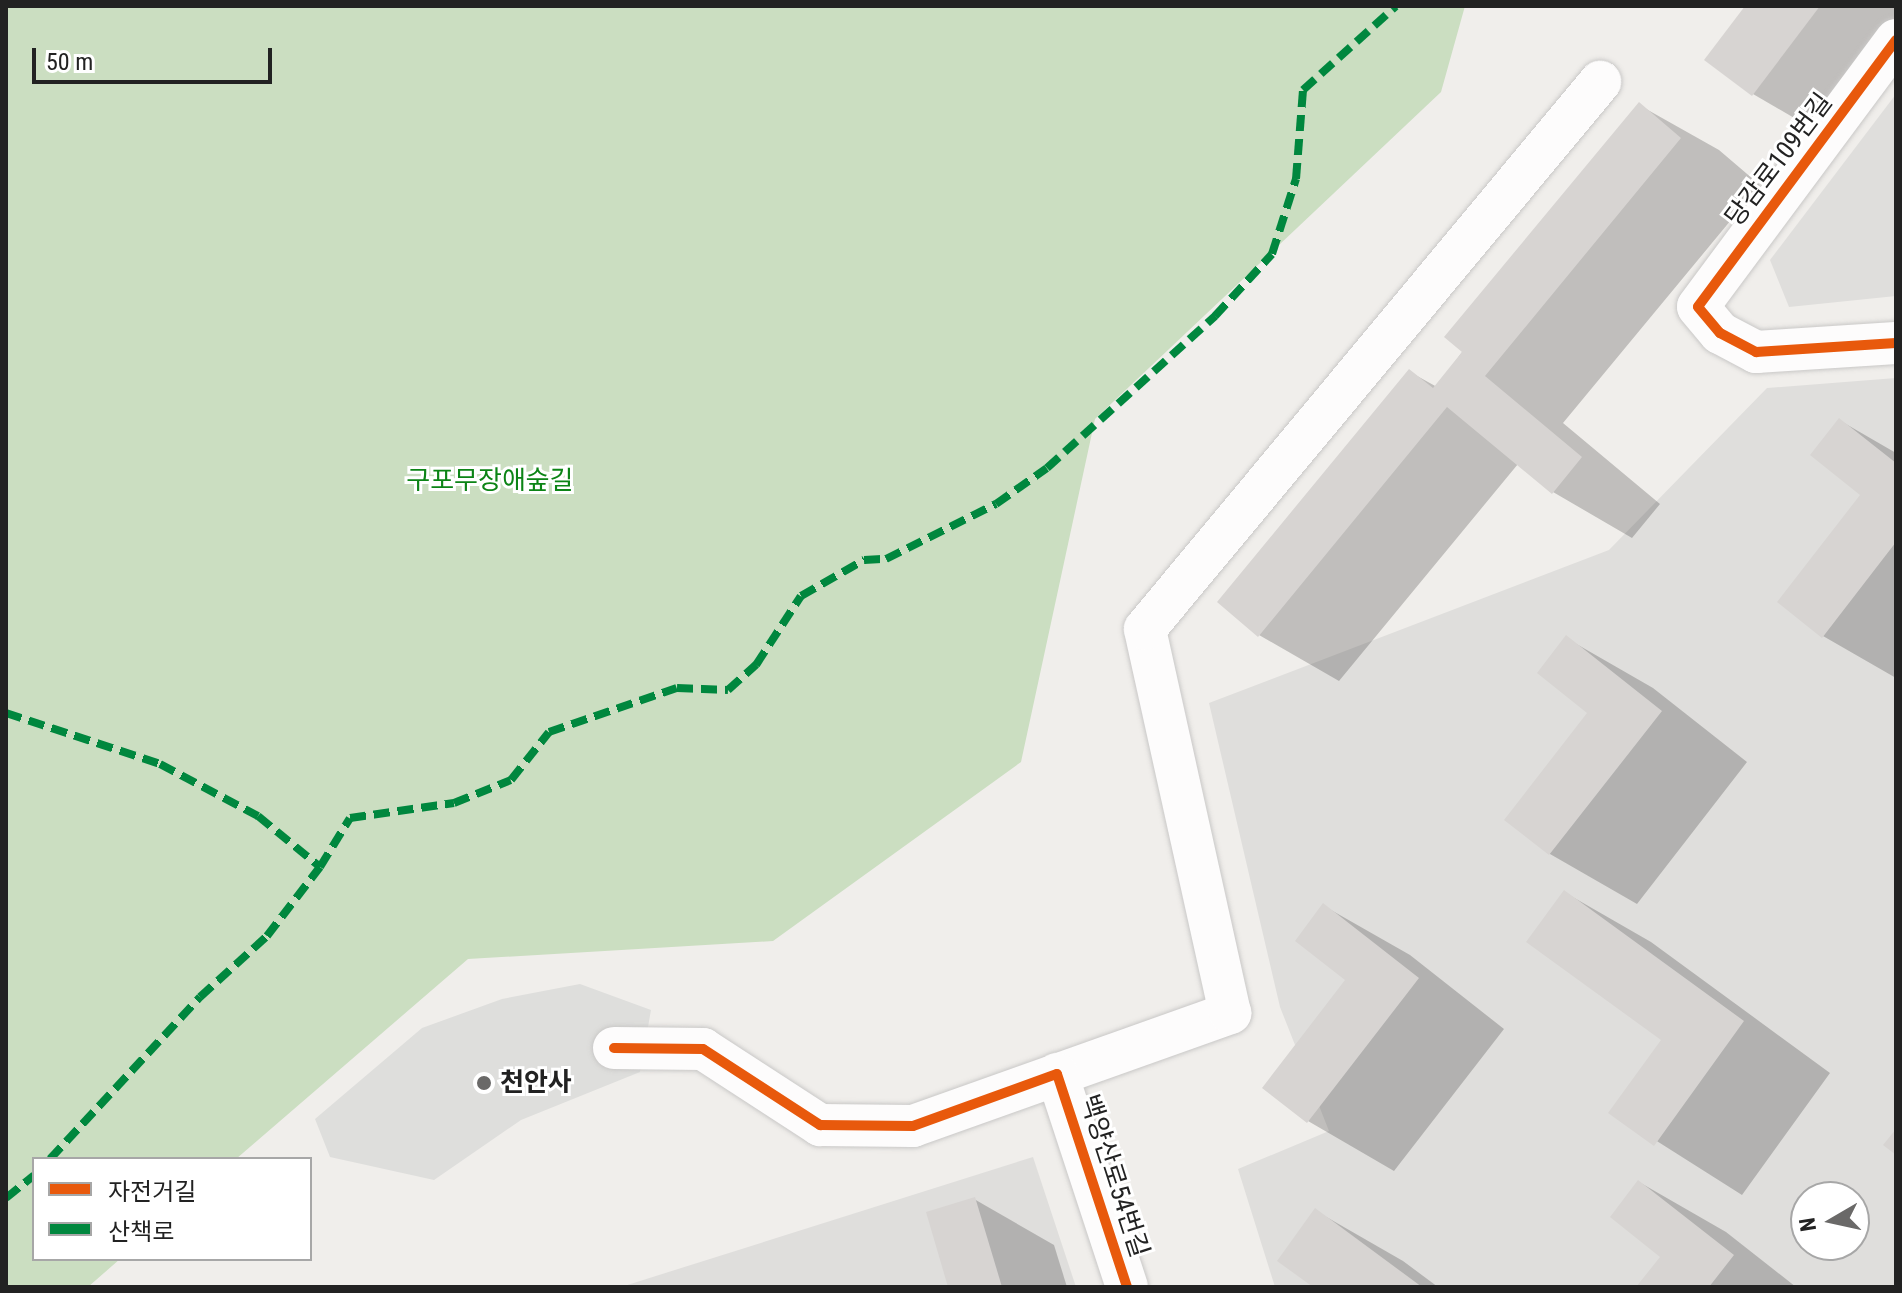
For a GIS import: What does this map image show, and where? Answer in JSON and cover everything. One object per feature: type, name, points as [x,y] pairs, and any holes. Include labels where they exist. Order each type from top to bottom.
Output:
[{"type":"street","name":"당감로109번길","points":[[1896,40],[1698,307],[1720,333],[1756,352],[1896,343]]},
{"type":"street","points":[[1057,1074],[1230,1013],[1145,629],[1600,82]]},
{"type":"street","name":"백양산로54번길","points":[[614,1048],[703,1049],[820,1125],[913,1126],[1057,1074],[1127,1287]]},
{"type":"shaded area","points":[[1896,94],[1896,296],[1789,307],[1770,260]]},
{"type":"shaded area","points":[[1896,378],[1896,1287],[1275,1287],[1238,1169],[1329,1131],[1280,1007],[1209,703],[1609,550],[1767,388]]},
{"type":"shaded area","name":"천안사","points":[[580,984],[651,1010],[640,1072],[521,1120],[434,1180],[330,1157],[315,1119],[422,1028],[502,999]]},
{"type":"shaded area","points":[[1033,1157],[1076,1287],[621,1287]]},
{"type":"green space","name":"구포무장애숲길","points":[[6,6],[1465,6],[1441,92],[1095,419],[1021,762],[773,941],[468,959],[238,1157],[32,1157],[32,1261],[118,1261],[88,1287],[6,1287]]},
{"type":"building","points":[[1745,6],[1820,6],[1752,96],[1704,60]]},
{"type":"building","points":[[1639,102],[1681,138],[1485,376],[1582,457],[1552,494],[1447,407],[1258,637],[1217,602],[1409,369],[1433,388],[1462,352],[1444,337]]},
{"type":"building","points":[[1839,418],[1896,463],[1896,542],[1822,638],[1777,602],[1860,495],[1810,455]]},
{"type":"building","points":[[1566,635],[1662,711],[1549,855],[1504,820],[1587,713],[1537,673]]},
{"type":"building","points":[[1564,890],[1744,1021],[1654,1146],[1608,1113],[1661,1040],[1526,942]]},
{"type":"building","points":[[1323,903],[1419,978],[1307,1123],[1262,1088],[1345,980],[1295,941]]},
{"type":"building","points":[[1896,1129],[1896,1155],[1883,1145]]},
{"type":"building","points":[[1638,1180],[1734,1255],[1709,1287],[1636,1287],[1660,1257],[1610,1217]]},
{"type":"building","points":[[975,1197],[1002,1287],[948,1287],[926,1212]]},
{"type":"building","points":[[1315,1208],[1422,1287],[1313,1287],[1277,1261]]},
{"type":"marked path","points":[[52,1157],[200,997],[267,936],[320,867],[350,818],[454,803],[511,780],[549,732],[677,688],[728,690],[756,665],[801,596],[864,560],[886,559],[996,504],[1047,468],[1215,316],[1272,254],[1296,179],[1303,90],[1396,6]]},
{"type":"marked path","points":[[6,713],[160,764],[258,816],[320,867]]},
{"type":"marked path","points":[[6,1198],[32,1177]]},
{"type":"cycle path","points":[[1896,40],[1698,307],[1720,333],[1756,352],[1896,343]]},
{"type":"cycle path","points":[[614,1048],[703,1049],[820,1125],[913,1126],[1057,1074],[1127,1287]]},
{"type":"place","name":"천안사","points":[[484,1083]]}]
